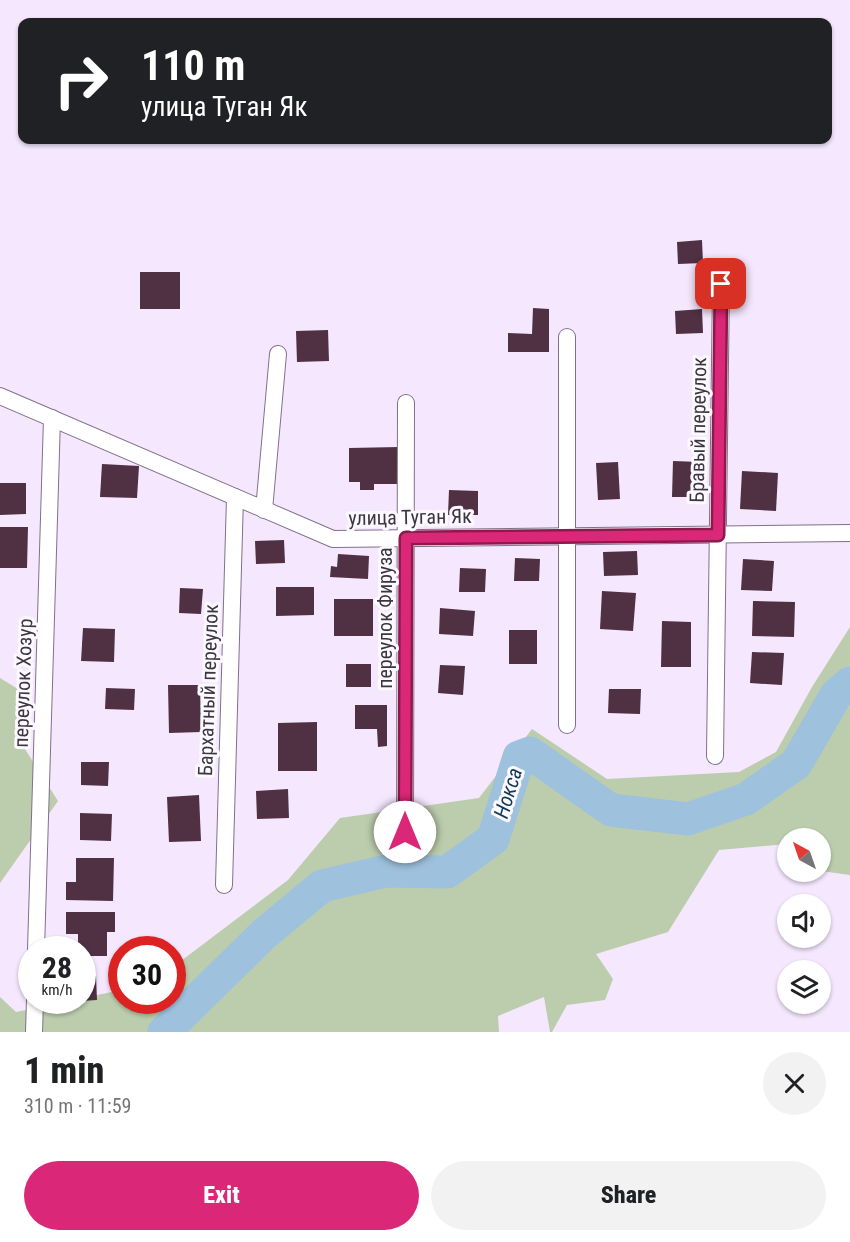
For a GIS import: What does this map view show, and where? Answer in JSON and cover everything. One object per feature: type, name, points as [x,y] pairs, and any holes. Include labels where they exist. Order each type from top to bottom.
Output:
[{"type":"street","name":"Бравый переулок","points":[[715,756],[721,284]]},
{"type":"street","points":[[567,337],[567,726]]},
{"type":"street","points":[[264,510],[278,354]]},
{"type":"street","name":"улица Туган Як","points":[[0,396],[333,539],[850,533]]},
{"type":"street","name":"переулок Фируза","points":[[405,832],[406,403]]},
{"type":"street","name":"переулок Хозур","points":[[36,936],[52,418]]},
{"type":"street","name":"Бархатный переулок","points":[[224,885],[234,497]]},
{"type":"street","points":[[34,1032],[35,1014]]},
{"type":"green space","points":[[850,627],[850,875],[831,872],[831,828],[777,828],[777,845],[719,850],[668,932],[596,954],[613,979],[605,1000],[567,1005],[552,1032],[550,1032],[544,997],[498,1016],[499,1032],[0,1032],[0,997],[18,1014],[96,1014],[96,995],[108,993],[108,1014],[186,1014],[186,957],[288,880],[340,818],[479,798],[532,729],[607,779],[739,772],[776,752],[812,687]]},
{"type":"green space","points":[[0,678],[26,694],[23,746],[58,801],[0,883]]},
{"type":"building","points":[[702,240],[703,263],[678,264],[677,242]]},
{"type":"building","points":[[140,272],[180,272],[180,309],[140,309]]},
{"type":"building","points":[[533,308],[549,309],[549,352],[508,352],[508,333],[532,334]]},
{"type":"building","points":[[702,309],[703,333],[676,334],[675,311]]},
{"type":"building","points":[[328,330],[329,361],[297,362],[296,331]]},
{"type":"building","points":[[399,447],[399,484],[374,484],[374,490],[360,490],[360,482],[349,482],[349,448]]},
{"type":"building","points":[[673,461],[701,462],[701,497],[672,497]]},
{"type":"building","points":[[618,462],[620,499],[598,500],[596,463]]},
{"type":"building","points":[[102,464],[139,466],[137,498],[100,497]]},
{"type":"building","points":[[742,471],[778,473],[776,511],[740,509]]},
{"type":"building","points":[[0,483],[26,483],[26,514],[0,515]]},
{"type":"building","points":[[449,490],[478,491],[478,515],[448,515]]},
{"type":"building","points":[[0,527],[28,527],[27,568],[0,568]]},
{"type":"building","points":[[284,540],[285,563],[256,564],[255,541]]},
{"type":"building","points":[[637,551],[638,575],[604,576],[603,552]]},
{"type":"building","points":[[338,554],[369,556],[368,579],[330,577],[331,566],[337,567]]},
{"type":"building","points":[[515,558],[540,559],[539,581],[514,581]]},
{"type":"building","points":[[743,559],[774,561],[772,591],[741,590]]},
{"type":"building","points":[[460,568],[486,569],[485,592],[459,592]]},
{"type":"building","points":[[276,587],[314,587],[314,615],[276,616]]},
{"type":"building","points":[[180,588],[203,589],[201,614],[179,613]]},
{"type":"building","points":[[602,591],[636,593],[633,631],[600,629]]},
{"type":"building","points":[[334,599],[373,599],[373,636],[334,636]]},
{"type":"building","points":[[753,601],[795,602],[794,637],[752,636]]},
{"type":"building","points":[[440,608],[475,611],[473,636],[439,634]]},
{"type":"building","points":[[662,621],[691,622],[691,667],[661,667]]},
{"type":"building","points":[[83,628],[115,629],[114,662],[81,661]]},
{"type":"building","points":[[509,630],[537,630],[537,664],[509,664]]},
{"type":"building","points":[[752,652],[784,653],[782,685],[750,683]]},
{"type":"building","points":[[346,664],[371,664],[371,687],[346,687]]},
{"type":"building","points":[[440,665],[465,666],[463,695],[438,693]]},
{"type":"building","points":[[168,685],[200,685],[201,732],[169,733]]},
{"type":"building","points":[[106,688],[135,689],[134,710],[105,709]]},
{"type":"building","points":[[609,689],[641,689],[640,714],[608,713]]},
{"type":"building","points":[[355,705],[387,705],[387,746],[378,747],[377,729],[355,729]]},
{"type":"building","points":[[317,722],[317,771],[278,771],[278,723]]},
{"type":"building","points":[[81,762],[109,762],[108,786],[81,785]]},
{"type":"building","points":[[288,789],[289,818],[257,819],[256,791]]},
{"type":"building","points":[[199,795],[201,841],[169,842],[167,797]]},
{"type":"building","points":[[80,813],[112,814],[111,841],[80,840]]},
{"type":"building","points":[[76,858],[114,858],[113,901],[66,900],[66,882],[76,882]]},
{"type":"building","points":[[66,912],[115,912],[115,932],[107,932],[107,956],[96,956],[96,936],[66,934]]},
{"type":"waterway","name":"Нокса","points":[[164,1032],[264,934],[322,886],[386,871],[447,872],[493,839],[519,757],[530,753],[611,810],[688,819],[746,799],[796,764],[836,695],[850,683]]},
{"type":"route","points":[[405,832],[406,538],[718,535],[721,284]]}]
